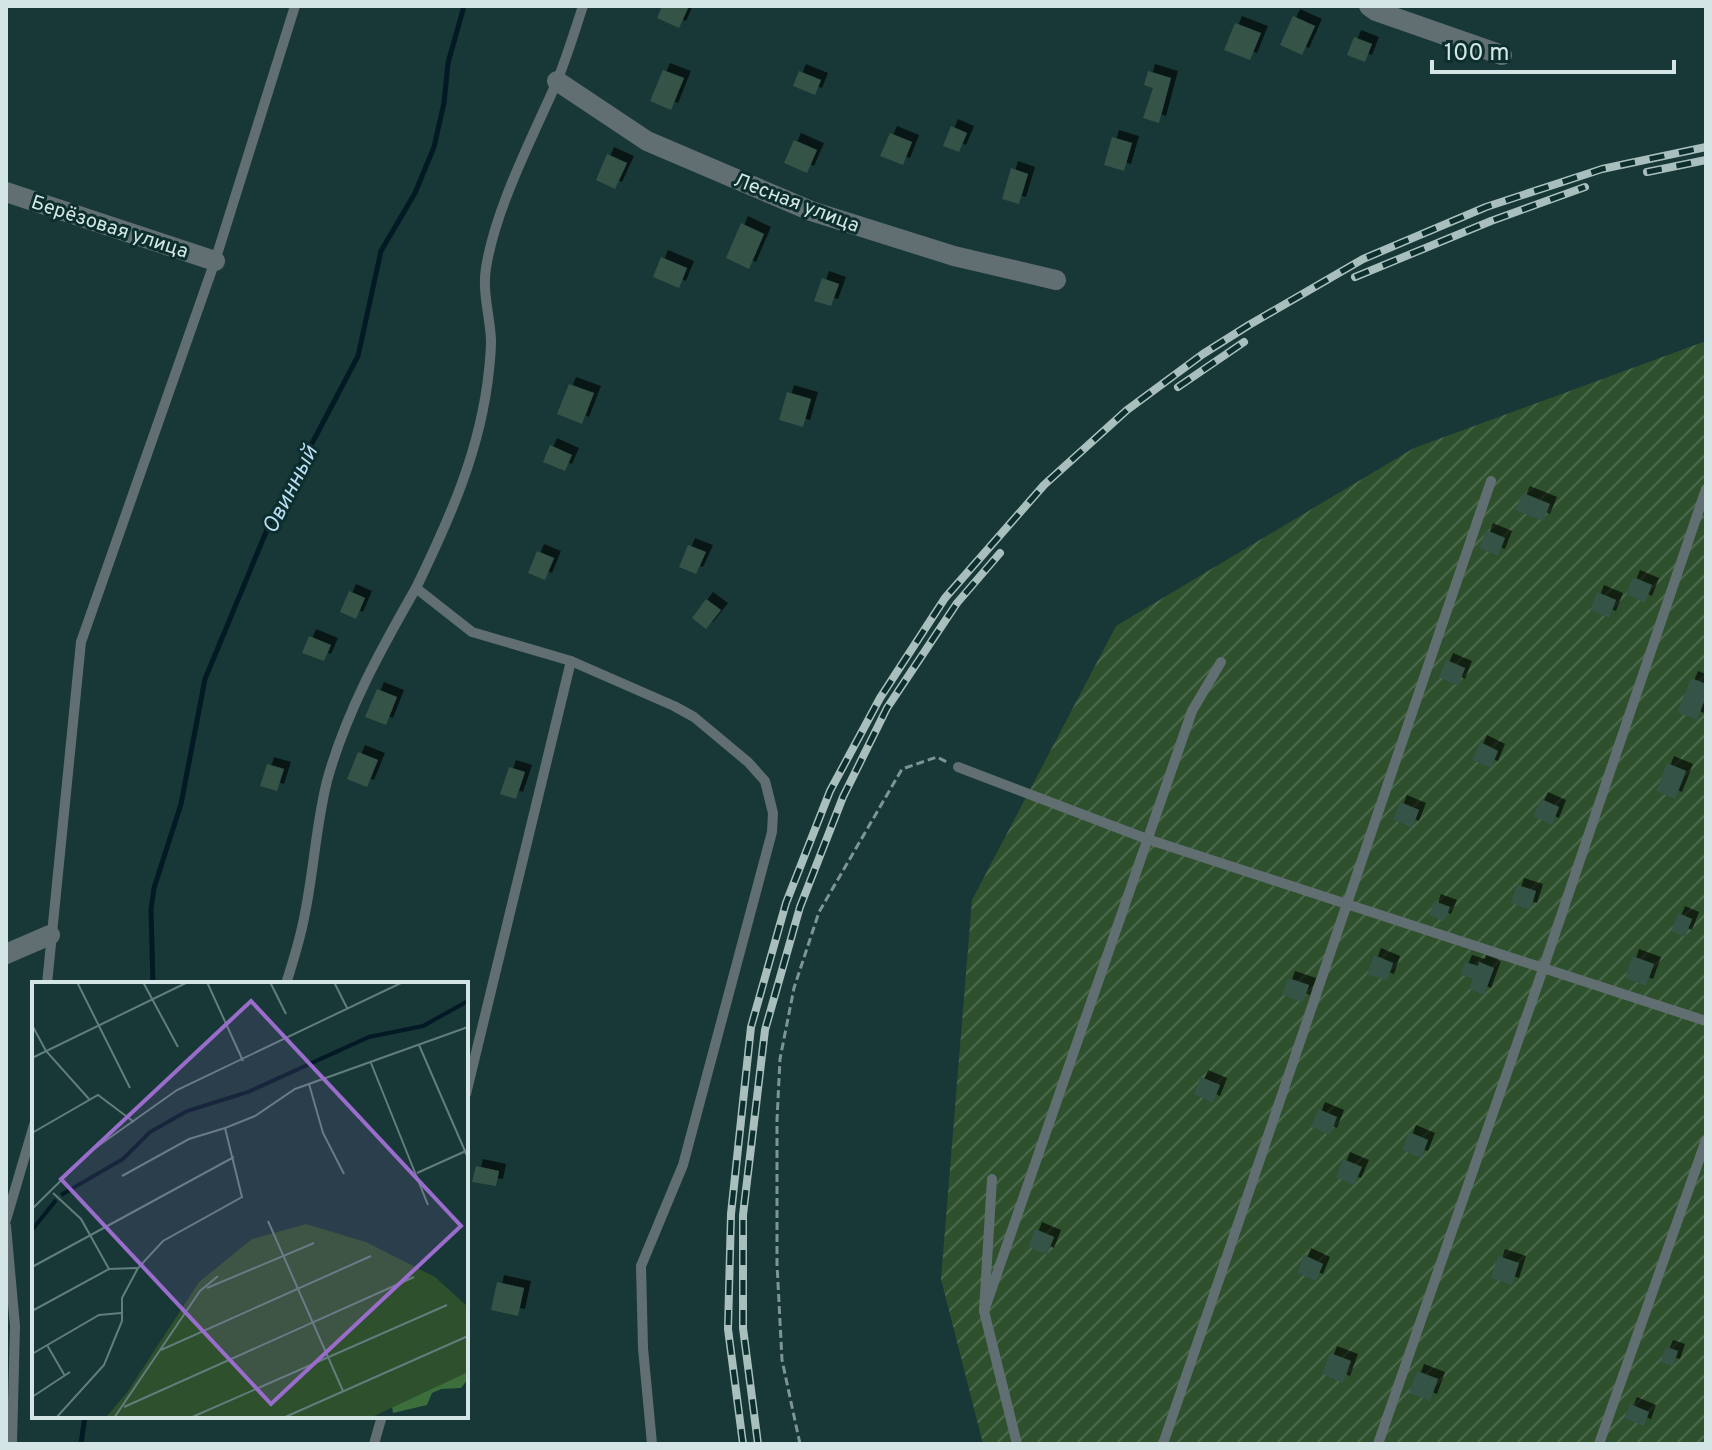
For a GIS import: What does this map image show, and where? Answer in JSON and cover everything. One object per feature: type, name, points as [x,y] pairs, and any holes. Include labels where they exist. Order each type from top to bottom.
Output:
[{"type":"street","points":[[1369,6],[1502,55]]},
{"type":"street","name":"Лесная улица","points":[[557,81],[647,141],[811,211],[954,256],[1056,280]]},
{"type":"street","name":"Берёзовая улица","points":[[6,192],[215,261]]},
{"type":"street","points":[[6,954],[50,935]]},
{"type":"lane","points":[[47,982],[81,642],[215,261],[295,6]]},
{"type":"lane","points":[[287,982],[305,914],[317,822],[328,777],[352,710],[450,518],[471,459],[482,420],[491,341],[485,268],[497,227],[557,81],[583,6]]},
{"type":"lane","points":[[1163,1444],[1491,481]]},
{"type":"lane","points":[[1378,1444],[1706,489]]},
{"type":"lane","points":[[416,588],[472,632],[571,661],[694,717],[748,762],[765,781],[773,813],[772,832],[683,1165],[641,1266],[643,1348],[652,1444]]},
{"type":"lane","points":[[468,1086],[571,661]]},
{"type":"lane","points":[[984,1311],[1192,711],[1221,662]]},
{"type":"lane","points":[[958,767],[1147,839],[1706,1021]]},
{"type":"lane","points":[[12,1444],[15,1326],[6,1223],[32,1132]]},
{"type":"lane","points":[[1599,1444],[1706,1140]]},
{"type":"lane","points":[[992,1179],[984,1311],[1017,1444]]},
{"type":"lane","points":[[374,1444],[381,1418]]},
{"type":"path","points":[[800,1444],[782,1360],[777,1264],[780,1059],[794,988],[819,912],[902,769],[937,757],[958,767]]},
{"type":"green space","points":[[1706,341],[1706,1444],[983,1444],[941,1279],[972,900],[1116,626],[1414,448]]},
{"type":"building","points":[[662,6],[689,6],[679,28],[657,18]]},
{"type":"building","points":[[1293,16],[1315,26],[1302,55],[1280,45]]},
{"type":"building","points":[[1235,23],[1261,33],[1250,60],[1224,50]]},
{"type":"building","points":[[1354,37],[1372,44],[1365,62],[1347,55]]},
{"type":"building","points":[[663,70],[684,78],[671,110],[650,101]]},
{"type":"building","points":[[799,71],[821,80],[815,95],[793,86]]},
{"type":"building","points":[[1148,71],[1171,78],[1159,123],[1143,118],[1153,88],[1144,85]]},
{"type":"building","points":[[951,126],[967,133],[959,152],[943,146]]},
{"type":"building","points":[[890,133],[912,142],[903,165],[880,156]]},
{"type":"building","points":[[1112,137],[1132,143],[1124,171],[1104,165]]},
{"type":"building","points":[[794,140],[817,150],[807,173],[784,163]]},
{"type":"building","points":[[607,154],[627,163],[615,189],[596,180]]},
{"type":"building","points":[[1011,168],[1028,174],[1019,204],[1002,199]]},
{"type":"building","points":[[741,223],[764,234],[749,269],[726,258]]},
{"type":"building","points":[[661,257],[687,268],[679,288],[653,277]]},
{"type":"building","points":[[822,278],[839,284],[831,306],[814,301]]},
{"type":"building","points":[[569,384],[594,393],[582,424],[557,414]]},
{"type":"building","points":[[787,392],[811,399],[803,427],[779,420]]},
{"type":"building","points":[[550,445],[572,455],[565,471],[543,462]]},
{"type":"building","points":[[1523,493],[1550,504],[1543,521],[1515,510]]},
{"type":"building","points":[[1486,530],[1505,538],[1498,556],[1479,548]]},
{"type":"building","points":[[688,545],[706,552],[696,574],[679,567]]},
{"type":"building","points":[[537,551],[554,558],[545,580],[528,573]]},
{"type":"building","points":[[1633,577],[1652,585],[1645,603],[1626,594]]},
{"type":"building","points":[[349,591],[365,598],[356,619],[340,612]]},
{"type":"building","points":[[1597,592],[1616,600],[1609,618],[1590,610]]},
{"type":"building","points":[[706,599],[721,610],[706,629],[692,618]]},
{"type":"building","points":[[309,636],[331,645],[324,661],[302,653]]},
{"type":"building","points":[[1446,660],[1465,668],[1458,686],[1439,677]]},
{"type":"building","points":[[1691,678],[1706,684],[1706,696],[1697,720],[1677,712]]},
{"type":"building","points":[[377,689],[397,697],[386,725],[365,717]]},
{"type":"building","points":[[1480,742],[1498,751],[1491,768],[1472,760]]},
{"type":"building","points":[[358,752],[378,760],[367,787],[347,779]]},
{"type":"building","points":[[1667,763],[1686,771],[1675,799],[1656,791]]},
{"type":"building","points":[[267,764],[284,769],[277,791],[260,786]]},
{"type":"building","points":[[509,767],[525,772],[516,799],[500,794]]},
{"type":"building","points":[[1541,799],[1559,807],[1552,825],[1533,816]]},
{"type":"building","points":[[1400,802],[1419,810],[1412,828],[1393,819]]},
{"type":"building","points":[[1517,885],[1536,891],[1530,910],[1511,903]]},
{"type":"building","points":[[1434,901],[1450,907],[1444,921],[1429,915]]},
{"type":"building","points":[[1678,913],[1692,919],[1685,937],[1671,931]]},
{"type":"building","points":[[1374,955],[1393,963],[1387,981],[1367,974]]},
{"type":"building","points":[[1632,956],[1654,964],[1646,986],[1625,978]]},
{"type":"building","points":[[1465,962],[1478,966],[1479,962],[1494,968],[1484,995],[1469,989],[1473,979],[1460,974]]},
{"type":"building","points":[[1288,978],[1309,985],[1303,1002],[1282,995]]},
{"type":"building","points":[[1201,1077],[1220,1085],[1213,1103],[1194,1094]]},
{"type":"building","points":[[1318,1109],[1337,1117],[1330,1135],[1311,1127]]},
{"type":"building","points":[[1409,1132],[1428,1140],[1421,1158],[1402,1150]]},
{"type":"building","points":[[1343,1159],[1362,1167],[1354,1185],[1336,1177]]},
{"type":"building","points":[[476,1166],[499,1171],[496,1186],[472,1182]]},
{"type":"building","points":[[1035,1229],[1054,1237],[1047,1255],[1028,1247]]},
{"type":"building","points":[[1304,1255],[1323,1264],[1316,1281],[1297,1273]]},
{"type":"building","points":[[1498,1256],[1519,1263],[1512,1285],[1491,1278]]},
{"type":"building","points":[[497,1282],[524,1288],[518,1316],[491,1310]]},
{"type":"building","points":[[1666,1347],[1678,1351],[1673,1366],[1660,1362]]},
{"type":"building","points":[[1330,1353],[1351,1361],[1343,1383],[1322,1374]]},
{"type":"building","points":[[1417,1371],[1438,1379],[1430,1401],[1409,1393]]},
{"type":"building","points":[[1630,1404],[1649,1412],[1644,1426],[1624,1418]]},
{"type":"waterway","name":"Овинный","points":[[153,982],[151,910],[154,888],[181,804],[205,679],[269,525],[358,356],[381,251],[415,193],[434,147],[444,103],[448,63],[464,6]]},
{"type":"waterway","name":"Овинный","points":[[81,1444],[85,1418]]},
{"type":"railway","points":[[743,1444],[728,1329],[731,1214],[751,1027],[786,903],[830,791],[880,698],[945,598],[1044,485],[1127,410],[1203,354],[1249,325],[1363,259],[1486,207],[1602,169],[1706,147]]},
{"type":"railway","points":[[1647,172],[1706,160]]},
{"type":"railway","points":[[1355,277],[1491,221],[1585,187]]},
{"type":"railway","points":[[1178,387],[1244,342]]},
{"type":"railway","points":[[758,1444],[743,1328],[743,1215],[765,1030],[800,907],[843,797],[887,708],[957,603],[1000,553]]}]
